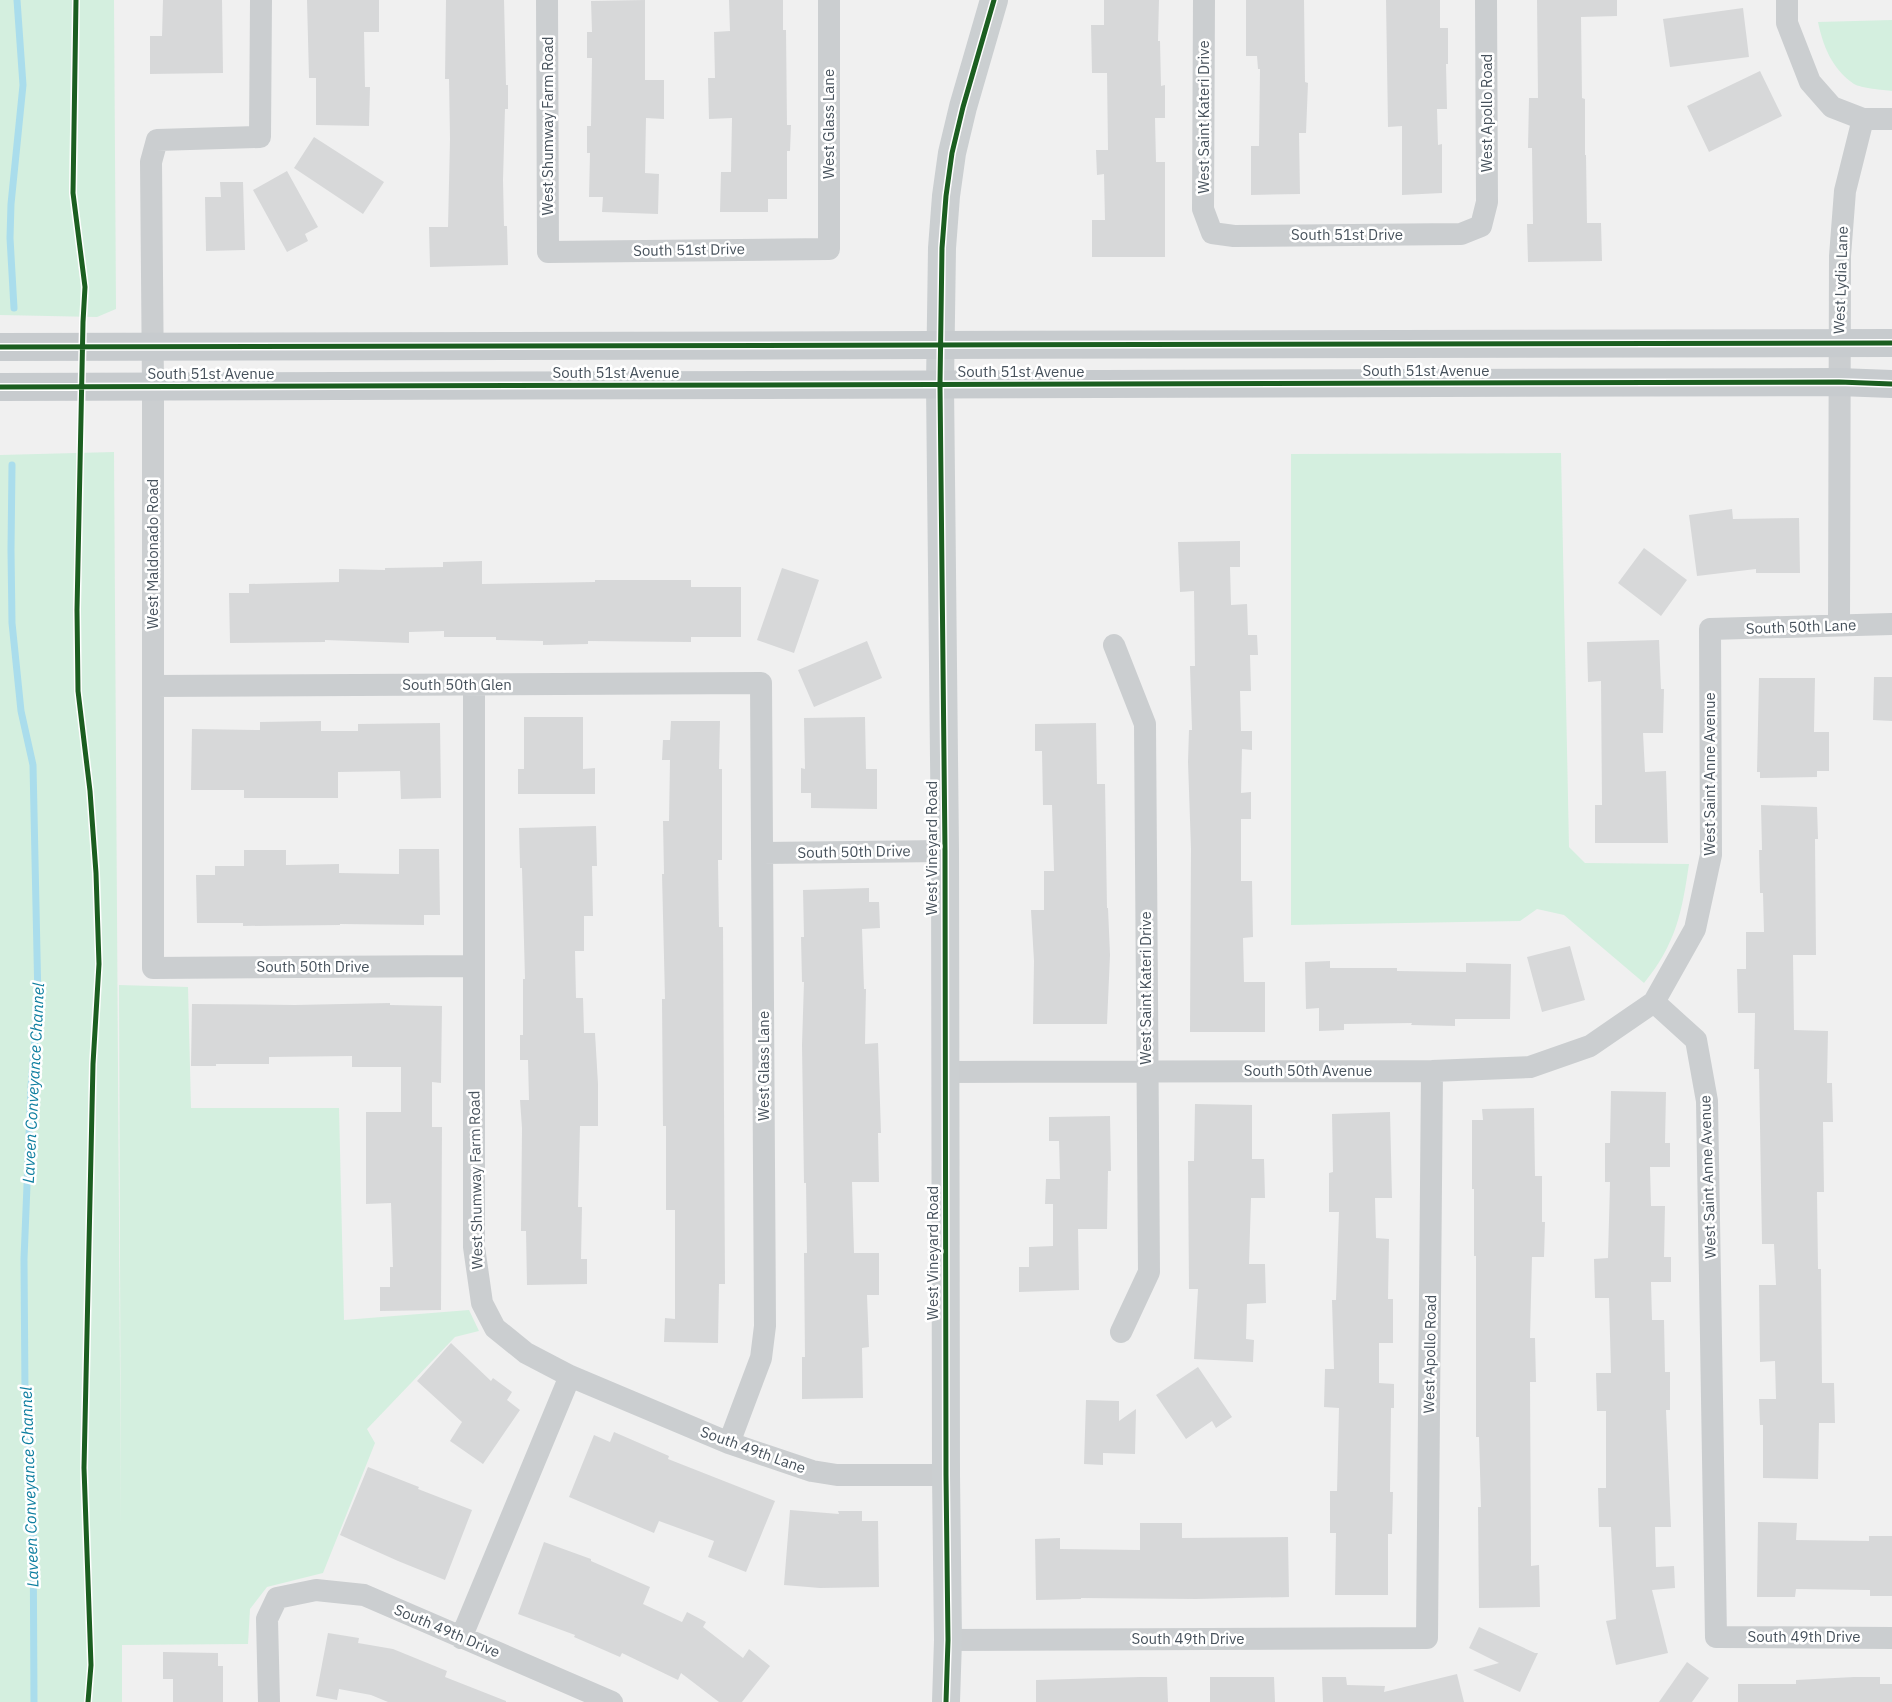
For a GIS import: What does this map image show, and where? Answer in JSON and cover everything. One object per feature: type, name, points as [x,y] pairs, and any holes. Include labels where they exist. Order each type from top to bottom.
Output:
[{"type":"main road","name":"South 51st Avenue","points":[[0,346],[1892,343]]},
{"type":"main road","name":"South 51st Avenue","points":[[0,387],[1839,382],[1892,384]]},
{"type":"street","name":"West Maldonado Road","points":[[152,968],[153,347],[151,162],[158,140],[260,138],[261,0]]},
{"type":"street","name":"West Shumway Farm Road","points":[[547,0],[548,252]]},
{"type":"street","name":"West Glass Lane","points":[[829,0],[829,248]]},
{"type":"street","name":"West Vineyard Road","points":[[946,1702],[948,1640],[945,851],[940,344],[943,239],[952,153],[994,0]]},
{"type":"street","name":"West Saint Kateri Drive","points":[[1204,0],[1203,209],[1212,233]]},
{"type":"street","name":"West Apollo Road","points":[[1481,226],[1487,202],[1486,0]]},
{"type":"street","points":[[1787,0],[1787,23],[1810,82],[1832,106],[1864,119],[1892,119]]},
{"type":"street","name":"West Lydia Lane","points":[[1839,626],[1840,256],[1845,191],[1864,119]]},
{"type":"street","name":"South 51st Drive","points":[[1212,233],[1234,236],[1461,234],[1481,226]]},
{"type":"street","name":"South 51st Drive","points":[[548,252],[829,248]]},
{"type":"street","name":"South 50th Lane","points":[[1710,629],[1892,624]]},
{"type":"street","name":"West Saint Anne Avenue","points":[[1710,629],[1711,855],[1695,929],[1654,1002],[1696,1040],[1708,1101],[1716,1637]]},
{"type":"street","name":"West Saint Kateri Drive","points":[[1114,645],[1145,724],[1149,1272],[1121,1332]]},
{"type":"street","name":"West Glass Lane","points":[[729,1443],[761,1358],[765,1326],[761,683]]},
{"type":"street","name":"South 50th Glen","points":[[152,686],[761,683]]},
{"type":"street","name":"West Shumway Farm Road","points":[[474,685],[474,1247],[482,1303],[495,1328],[526,1353],[570,1376]]},
{"type":"street","name":"South 50th Drive","points":[[763,853],[945,851]]},
{"type":"street","name":"South 50th Drive","points":[[152,968],[473,966]]},
{"type":"street","name":"South 50th Avenue","points":[[945,1072],[1147,1070],[1432,1071],[1530,1067],[1590,1046],[1654,1002]]},
{"type":"street","name":"West Apollo Road","points":[[1427,1638],[1432,1071]]},
{"type":"street","points":[[461,1638],[570,1376]]},
{"type":"street","name":"South 49th Lane","points":[[570,1376],[729,1443],[812,1471],[837,1475],[946,1475]]},
{"type":"street","name":"South 49th Drive","points":[[269,1702],[267,1619],[277,1598],[316,1590],[364,1595],[612,1702]]},
{"type":"street","name":"South 49th Drive","points":[[1716,1637],[1892,1638]]},
{"type":"street","name":"South 49th Drive","points":[[948,1640],[1427,1638]]},
{"type":"green space","points":[[0,0],[114,0],[116,309],[97,317],[0,315]]},
{"type":"green space","points":[[1892,20],[1892,91],[1867,88],[1854,84],[1834,64],[1826,48],[1818,22]]},
{"type":"green space","points":[[114,452],[121,1527],[119,985],[188,987],[191,1108],[339,1108],[344,1320],[469,1310],[479,1331],[455,1337],[367,1429],[375,1443],[323,1573],[267,1587],[250,1609],[248,1644],[122,1645],[122,1702],[0,1702],[0,455]]},
{"type":"green space","points":[[1561,453],[1569,847],[1585,863],[1689,864],[1684,897],[1676,927],[1664,955],[1644,983],[1564,915],[1537,909],[1520,921],[1291,925],[1291,454]]},
{"type":"building","points":[[163,0],[222,0],[223,73],[150,74],[150,36],[162,36]]},
{"type":"building","points":[[307,0],[379,0],[379,32],[364,32],[365,87],[370,87],[369,126],[316,125],[316,78],[309,78]]},
{"type":"building","points":[[446,0],[504,0],[508,109],[505,109],[503,180],[504,226],[507,226],[508,265],[430,267],[429,227],[448,227],[450,139],[449,79],[445,79]]},
{"type":"building","points":[[645,0],[645,80],[664,80],[664,119],[646,118],[645,173],[659,174],[658,214],[602,212],[603,197],[589,197],[590,153],[587,153],[587,126],[591,126],[592,58],[587,58],[587,32],[592,32],[591,1]]},
{"type":"building","points":[[729,0],[783,0],[783,30],[786,30],[787,125],[791,125],[790,151],[787,151],[787,199],[768,199],[768,212],[720,212],[721,172],[731,172],[732,118],[709,119],[708,78],[715,78],[714,32],[730,31]]},
{"type":"building","points":[[1104,0],[1159,0],[1158,41],[1160,41],[1161,86],[1165,85],[1165,118],[1155,118],[1156,162],[1165,162],[1165,257],[1092,257],[1092,220],[1105,220],[1104,174],[1097,175],[1096,150],[1108,150],[1107,73],[1092,73],[1091,25],[1104,25]]},
{"type":"building","points":[[1246,0],[1304,0],[1305,82],[1308,83],[1306,133],[1299,133],[1300,194],[1251,195],[1251,146],[1259,146],[1260,69],[1258,69],[1257,56],[1246,56]]},
{"type":"building","points":[[1386,0],[1440,0],[1440,28],[1448,28],[1448,64],[1446,64],[1447,109],[1437,109],[1438,145],[1442,144],[1442,193],[1402,195],[1402,126],[1388,127]]},
{"type":"building","points":[[1537,0],[1617,0],[1617,16],[1581,17],[1582,98],[1585,99],[1587,223],[1601,223],[1602,261],[1528,262],[1527,224],[1533,224],[1532,148],[1528,148],[1529,98],[1538,98]]},
{"type":"building","points":[[1743,8],[1749,57],[1670,67],[1663,19]]},
{"type":"building","points":[[1760,71],[1782,116],[1709,152],[1687,106]]},
{"type":"building","points":[[314,137],[384,182],[363,214],[294,168]]},
{"type":"building","points":[[287,171],[318,227],[305,234],[308,241],[287,252],[253,190]]},
{"type":"building","points":[[220,182],[243,182],[245,250],[206,251],[205,197],[221,197]]},
{"type":"building","points":[[1732,509],[1733,519],[1799,518],[1800,573],[1756,573],[1756,569],[1697,576],[1689,515]]},
{"type":"building","points":[[1240,541],[1240,567],[1230,567],[1231,605],[1247,604],[1248,635],[1257,635],[1258,655],[1250,655],[1251,691],[1240,691],[1241,731],[1252,731],[1252,750],[1242,749],[1241,793],[1251,792],[1251,819],[1241,819],[1241,881],[1252,881],[1253,937],[1243,938],[1244,982],[1265,982],[1265,1032],[1190,1032],[1191,849],[1188,762],[1189,730],[1192,730],[1190,666],[1195,666],[1194,591],[1180,592],[1178,542]]},
{"type":"building","points":[[1644,548],[1687,580],[1661,616],[1618,583]]},
{"type":"building","points":[[482,561],[482,584],[595,582],[595,580],[691,580],[691,587],[741,587],[741,637],[691,637],[691,642],[588,641],[588,644],[543,645],[543,641],[496,640],[496,637],[444,637],[444,631],[409,632],[409,643],[325,640],[325,642],[230,643],[229,593],[249,593],[249,584],[339,582],[339,569],[385,570],[385,568],[443,567],[443,562]]},
{"type":"building","points":[[782,568],[819,580],[794,653],[757,640]]},
{"type":"building","points":[[1659,640],[1661,689],[1664,689],[1663,733],[1643,733],[1645,772],[1666,771],[1668,843],[1595,843],[1595,805],[1602,805],[1601,681],[1588,682],[1587,642]]},
{"type":"building","points":[[867,641],[882,678],[814,707],[798,670]]},
{"type":"building","points":[[1874,677],[1892,677],[1892,721],[1873,720]]},
{"type":"building","points":[[1759,678],[1815,678],[1814,732],[1829,732],[1829,771],[1817,771],[1817,777],[1760,778],[1760,772],[1757,772]]},
{"type":"building","points":[[524,717],[583,717],[583,769],[595,768],[595,794],[518,794],[518,769],[524,769]]},
{"type":"building","points":[[865,717],[866,769],[877,769],[877,809],[811,808],[811,793],[801,793],[801,768],[805,769],[804,718]]},
{"type":"building","points":[[321,721],[321,731],[358,731],[358,724],[440,723],[441,798],[401,799],[400,771],[338,772],[338,798],[244,798],[244,790],[191,790],[192,729],[260,730],[260,722]]},
{"type":"building","points":[[671,721],[720,721],[719,769],[722,769],[722,860],[718,860],[719,927],[723,927],[725,1284],[719,1284],[718,1343],[664,1342],[665,1318],[675,1319],[675,1210],[666,1210],[666,1126],[663,1126],[662,999],[665,999],[662,874],[664,874],[663,821],[669,821],[670,760],[662,760],[663,740],[670,740]]},
{"type":"building","points":[[1096,723],[1097,784],[1105,784],[1107,908],[1110,955],[1107,1024],[1033,1024],[1034,961],[1031,910],[1044,910],[1044,871],[1054,871],[1052,805],[1043,805],[1042,751],[1035,751],[1035,724]]},
{"type":"building","points":[[1761,805],[1817,807],[1818,839],[1815,839],[1816,955],[1793,955],[1794,1030],[1828,1031],[1827,1083],[1832,1083],[1833,1122],[1823,1122],[1824,1192],[1817,1192],[1818,1269],[1821,1269],[1822,1383],[1834,1383],[1835,1423],[1819,1423],[1818,1479],[1763,1478],[1763,1425],[1760,1425],[1759,1399],[1776,1399],[1775,1361],[1760,1362],[1759,1285],[1776,1285],[1774,1244],[1762,1244],[1759,1069],[1754,1069],[1755,1013],[1738,1013],[1737,969],[1746,969],[1746,932],[1764,932],[1763,893],[1760,893],[1759,850],[1762,850]]},
{"type":"building","points":[[596,826],[597,866],[592,866],[593,916],[584,916],[584,951],[575,951],[576,998],[583,998],[584,1033],[595,1033],[598,1084],[598,1126],[580,1126],[578,1207],[582,1207],[581,1259],[587,1259],[587,1284],[527,1285],[526,1231],[521,1231],[522,1128],[520,1100],[529,1100],[528,1060],[520,1060],[520,1035],[523,1035],[523,979],[525,979],[519,828]]},
{"type":"building","points":[[399,849],[439,849],[440,915],[424,915],[424,925],[243,926],[243,923],[197,923],[196,875],[215,875],[215,866],[244,866],[244,850],[286,850],[286,865],[339,864],[339,873],[399,874]]},
{"type":"building","points":[[869,888],[869,902],[879,902],[880,928],[862,929],[864,989],[866,989],[865,1044],[878,1043],[881,1133],[878,1133],[879,1182],[852,1182],[854,1253],[879,1253],[879,1295],[867,1295],[869,1347],[862,1348],[863,1398],[802,1399],[802,1357],[805,1357],[804,1253],[807,1253],[802,1045],[804,982],[802,982],[801,937],[804,937],[803,890]]},
{"type":"building","points":[[1570,946],[1585,1000],[1542,1012],[1527,957]]},
{"type":"building","points":[[1330,961],[1330,968],[1397,968],[1397,971],[1466,972],[1466,963],[1511,964],[1510,1019],[1455,1019],[1455,1026],[1411,1025],[1412,1023],[1344,1024],[1344,1030],[1319,1031],[1319,1008],[1306,1009],[1305,962]]},
{"type":"building","points":[[390,1003],[390,1005],[442,1006],[441,1083],[432,1082],[432,1127],[442,1127],[441,1310],[380,1311],[380,1287],[390,1287],[390,1267],[393,1267],[391,1203],[366,1204],[366,1112],[401,1112],[401,1067],[352,1067],[352,1056],[269,1057],[269,1064],[191,1066],[192,1004],[295,1005]]},
{"type":"building","points":[[1611,1091],[1666,1092],[1665,1143],[1670,1143],[1670,1167],[1650,1167],[1651,1206],[1665,1206],[1664,1257],[1671,1257],[1671,1282],[1651,1282],[1652,1320],[1664,1320],[1665,1372],[1670,1372],[1670,1410],[1666,1410],[1671,1527],[1655,1527],[1656,1567],[1674,1566],[1675,1588],[1652,1590],[1668,1653],[1616,1665],[1606,1621],[1616,1619],[1611,1527],[1599,1527],[1598,1488],[1606,1488],[1606,1411],[1597,1411],[1596,1373],[1611,1373],[1609,1298],[1595,1298],[1594,1259],[1608,1258],[1610,1182],[1605,1182],[1605,1143],[1610,1143]]},
{"type":"building","points":[[1195,1104],[1252,1105],[1252,1159],[1264,1159],[1265,1198],[1251,1198],[1249,1264],[1265,1264],[1266,1303],[1247,1304],[1246,1339],[1254,1340],[1253,1362],[1194,1359],[1198,1289],[1189,1289],[1188,1161],[1194,1161]]},
{"type":"building","points":[[1534,1108],[1535,1176],[1542,1176],[1542,1222],[1545,1222],[1544,1257],[1532,1257],[1530,1338],[1535,1338],[1536,1382],[1530,1382],[1531,1566],[1539,1565],[1540,1607],[1479,1608],[1478,1507],[1481,1507],[1479,1437],[1476,1437],[1476,1256],[1474,1256],[1474,1189],[1472,1189],[1472,1120],[1483,1120],[1482,1109]]},
{"type":"building","points":[[1390,1112],[1392,1198],[1375,1198],[1376,1238],[1389,1239],[1388,1299],[1393,1299],[1393,1343],[1379,1343],[1379,1383],[1394,1384],[1394,1408],[1391,1408],[1390,1492],[1393,1492],[1392,1534],[1388,1534],[1388,1595],[1335,1595],[1336,1533],[1330,1533],[1330,1491],[1337,1491],[1339,1408],[1324,1407],[1325,1369],[1334,1369],[1332,1300],[1336,1300],[1339,1212],[1329,1212],[1329,1173],[1333,1172],[1332,1114]]},
{"type":"building","points":[[1110,1116],[1111,1171],[1108,1171],[1107,1229],[1078,1229],[1079,1290],[1019,1292],[1019,1267],[1029,1267],[1029,1247],[1053,1246],[1053,1204],[1045,1204],[1046,1179],[1060,1179],[1059,1141],[1049,1141],[1049,1117]]},
{"type":"building","points":[[451,1343],[491,1381],[493,1378],[512,1392],[507,1400],[520,1410],[483,1464],[450,1441],[462,1422],[417,1381]]},
{"type":"building","points":[[1198,1367],[1232,1417],[1216,1428],[1212,1421],[1186,1439],[1156,1395]]},
{"type":"building","points":[[1086,1400],[1119,1401],[1119,1421],[1136,1409],[1135,1454],[1103,1453],[1103,1465],[1084,1464]]},
{"type":"building","points":[[614,1432],[669,1456],[668,1459],[775,1501],[746,1572],[708,1557],[714,1541],[659,1521],[654,1533],[569,1497],[594,1435],[610,1442]]},
{"type":"building","points":[[368,1467],[472,1510],[445,1580],[340,1535]]},
{"type":"building","points":[[790,1510],[839,1514],[838,1511],[862,1511],[862,1521],[878,1521],[879,1587],[820,1588],[784,1585]]},
{"type":"building","points":[[1758,1522],[1797,1523],[1796,1540],[1869,1541],[1869,1536],[1892,1536],[1892,1596],[1870,1596],[1870,1590],[1796,1589],[1795,1597],[1757,1597]]},
{"type":"building","points":[[1140,1523],[1182,1523],[1182,1538],[1288,1537],[1289,1597],[1036,1600],[1035,1539],[1060,1538],[1060,1549],[1140,1550]]},
{"type":"building","points":[[544,1542],[591,1559],[591,1561],[650,1587],[643,1604],[682,1622],[687,1612],[706,1622],[703,1627],[743,1658],[749,1649],[770,1666],[742,1702],[719,1702],[681,1673],[678,1680],[622,1653],[620,1657],[574,1637],[575,1635],[518,1614]]},
{"type":"building","points":[[1479,1627],[1538,1653],[1520,1692],[1473,1670],[1499,1663],[1469,1648]]},
{"type":"building","points":[[328,1633],[359,1638],[358,1643],[393,1649],[447,1671],[445,1677],[506,1702],[388,1702],[371,1695],[339,1689],[337,1700],[316,1696]]},
{"type":"building","points":[[163,1652],[218,1653],[218,1666],[223,1666],[223,1702],[173,1702],[173,1679],[163,1679]]},
{"type":"building","points":[[1687,1662],[1709,1678],[1692,1702],[1659,1702]]},
{"type":"building","points":[[1457,1674],[1464,1702],[1323,1702],[1322,1677],[1346,1677],[1347,1685],[1385,1686],[1384,1692]]},
{"type":"building","points":[[1167,1677],[1168,1702],[1036,1702],[1036,1680]]},
{"type":"building","points":[[1210,1677],[1274,1677],[1275,1702],[1210,1702]]},
{"type":"building","points":[[1880,1677],[1880,1684],[1892,1684],[1892,1702],[1738,1702],[1738,1684],[1796,1684],[1796,1680]]},
{"type":"waterway","name":"Laveen Conveyance Channel","points":[[14,308],[10,238],[11,204],[23,85],[17,0]]},
{"type":"waterway","name":"Laveen Conveyance Channel","points":[[12,465],[12,623],[21,711],[33,765],[38,1001],[31,1087],[24,1259],[25,1393],[33,1511],[34,1702]]},
{"type":"cycle path","points":[[76,0],[73,193],[85,287],[77,610],[78,691],[90,791],[96,873],[99,964],[93,1064],[84,1468],[91,1665],[88,1702]]},
{"type":"cycle path","points":[[946,1702],[948,1640],[945,851],[940,385],[942,248],[952,153],[963,107],[994,0]]},
{"type":"cycle path","points":[[0,347],[1892,343]]},
{"type":"cycle path","points":[[0,387],[1839,382],[1892,384]]}]
